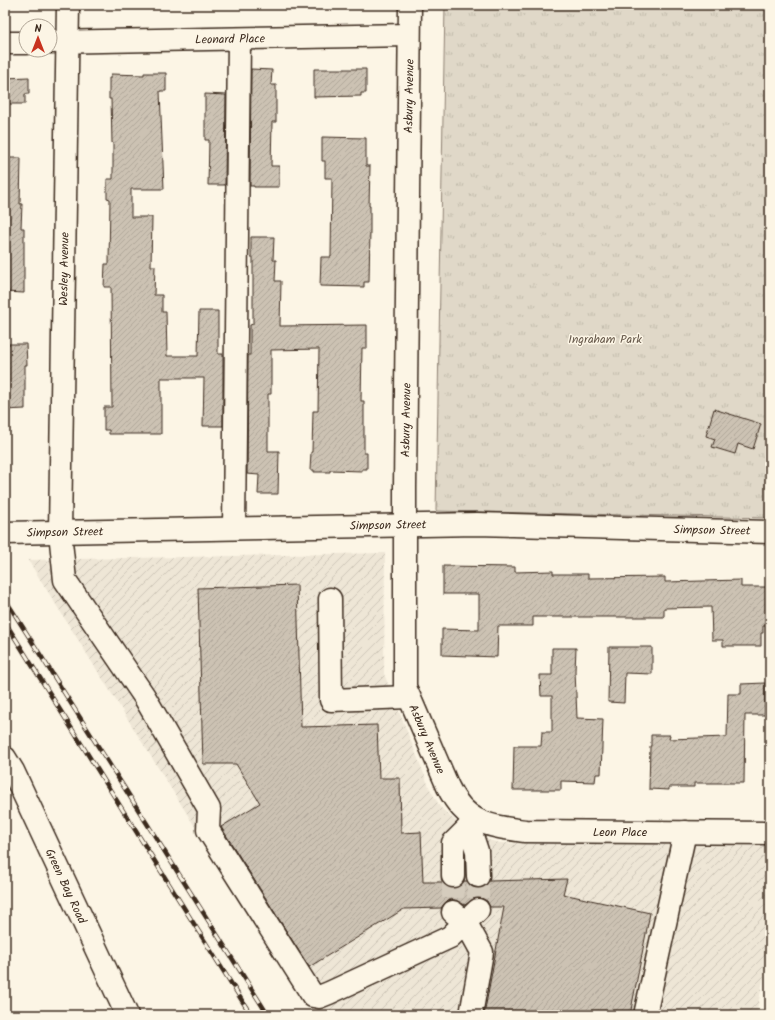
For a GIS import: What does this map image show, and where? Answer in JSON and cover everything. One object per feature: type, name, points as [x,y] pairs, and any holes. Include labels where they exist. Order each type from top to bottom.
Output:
[{"type":"street","name":"Wesley Avenue","points":[[68,5],[59,42],[60,532],[65,580],[144,696],[209,809],[208,830],[313,996],[319,997],[329,993],[450,937],[466,915],[482,952],[471,1015]]},
{"type":"street","name":"Asbury Avenue","points":[[410,5],[405,687],[454,800],[470,822]]},
{"type":"street","name":"Leonard Place","points":[[59,42],[410,35]]},
{"type":"street","points":[[234,528],[239,39]]},
{"type":"street","points":[[5,43],[18,43]]},
{"type":"street","name":"Simpson Street","points":[[5,532],[405,524],[477,524],[770,532]]},
{"type":"street","points":[[330,599],[331,700],[409,697]]},
{"type":"street","name":"Green Bay Road","points":[[5,758],[16,778],[127,1015]]},
{"type":"street","points":[[453,876],[453,843],[470,822]]},
{"type":"street","points":[[470,822],[477,851],[478,876]]},
{"type":"street","name":"Leon Place","points":[[470,822],[525,831],[770,833]]},
{"type":"street","points":[[645,1015],[685,832]]},
{"type":"shaded area","points":[[385,553],[384,674],[430,789],[440,807],[466,829],[484,839],[500,843],[770,846],[770,946],[756,1015],[313,1015],[28,560]]},
{"type":"green space","name":"Ingraham Park","points":[[445,5],[770,5],[770,518],[436,511]]},
{"type":"building","points":[[251,69],[272,70],[271,85],[276,85],[276,122],[272,122],[271,166],[279,166],[279,187],[250,186]]},
{"type":"building","points":[[314,69],[366,69],[366,93],[361,93],[361,96],[314,97]]},
{"type":"building","points":[[144,73],[166,73],[166,91],[160,91],[164,189],[131,189],[131,217],[152,217],[151,266],[155,266],[154,295],[162,295],[162,312],[166,312],[167,356],[198,356],[199,311],[218,311],[218,354],[223,354],[223,426],[203,426],[204,378],[161,378],[161,434],[109,434],[109,430],[104,430],[104,407],[112,407],[111,287],[104,287],[105,264],[109,264],[110,199],[107,198],[107,179],[113,179],[113,143],[111,99],[109,99],[109,78],[111,78],[111,74],[144,75]]},
{"type":"building","points":[[29,77],[29,94],[25,94],[25,104],[5,104],[5,78]]},
{"type":"building","points":[[205,94],[226,95],[225,185],[208,185],[209,140],[205,140]]},
{"type":"building","points":[[322,137],[366,138],[366,166],[370,166],[370,230],[369,282],[364,282],[364,287],[320,286],[321,257],[331,257],[332,178],[325,178],[325,161],[322,161]]},
{"type":"building","points":[[5,158],[21,158],[20,204],[22,204],[21,228],[24,228],[24,293],[5,292]]},
{"type":"building","points":[[251,237],[274,237],[273,260],[276,260],[275,281],[281,281],[280,326],[367,325],[367,348],[362,348],[361,401],[364,401],[364,453],[367,453],[367,469],[362,469],[362,471],[330,470],[330,472],[314,472],[314,470],[310,470],[313,411],[318,411],[319,349],[271,350],[271,394],[268,394],[268,451],[279,451],[278,494],[258,494],[259,475],[247,474],[248,355],[250,355],[250,325],[253,324],[253,257],[251,257]]},
{"type":"building","points":[[5,344],[26,344],[27,365],[25,365],[25,409],[5,410]]},
{"type":"building","points":[[714,409],[761,424],[753,449],[738,444],[735,454],[712,447],[715,439],[706,436]]},
{"type":"building","points":[[443,566],[515,567],[515,572],[553,571],[553,574],[588,574],[588,578],[665,577],[665,582],[741,580],[741,587],[770,587],[770,626],[763,626],[763,633],[761,633],[761,646],[723,646],[723,640],[712,640],[711,607],[664,608],[664,617],[533,617],[533,626],[498,626],[497,657],[442,655],[442,629],[479,630],[479,594],[443,594]]},
{"type":"building","points":[[297,585],[301,727],[377,725],[379,778],[400,778],[401,833],[421,832],[423,882],[442,882],[447,887],[453,888],[459,887],[464,881],[467,881],[472,887],[478,888],[485,886],[489,881],[567,879],[563,894],[650,913],[630,1015],[484,1015],[504,907],[490,907],[487,901],[481,898],[475,898],[465,905],[455,900],[448,900],[441,908],[404,909],[309,967],[221,827],[260,803],[236,764],[203,764],[198,588]]},
{"type":"building","points":[[609,647],[652,647],[652,674],[625,673],[624,703],[608,702]]},
{"type":"building","points":[[552,648],[576,648],[575,671],[577,718],[603,719],[601,774],[596,774],[595,782],[561,781],[561,790],[513,790],[514,746],[541,746],[542,732],[552,732],[552,696],[541,696],[540,675],[552,675]]},
{"type":"building","points":[[765,683],[765,715],[745,715],[744,783],[694,783],[694,787],[669,787],[669,790],[649,789],[651,735],[670,735],[669,739],[727,737],[728,694],[741,694],[741,684]]},
{"type":"tunnel","points":[[453,876],[453,912]]},
{"type":"tunnel","points":[[478,876],[478,910]]},
{"type":"railway","points":[[5,599],[268,1015]]},
{"type":"railway","points":[[5,622],[251,1015]]}]
